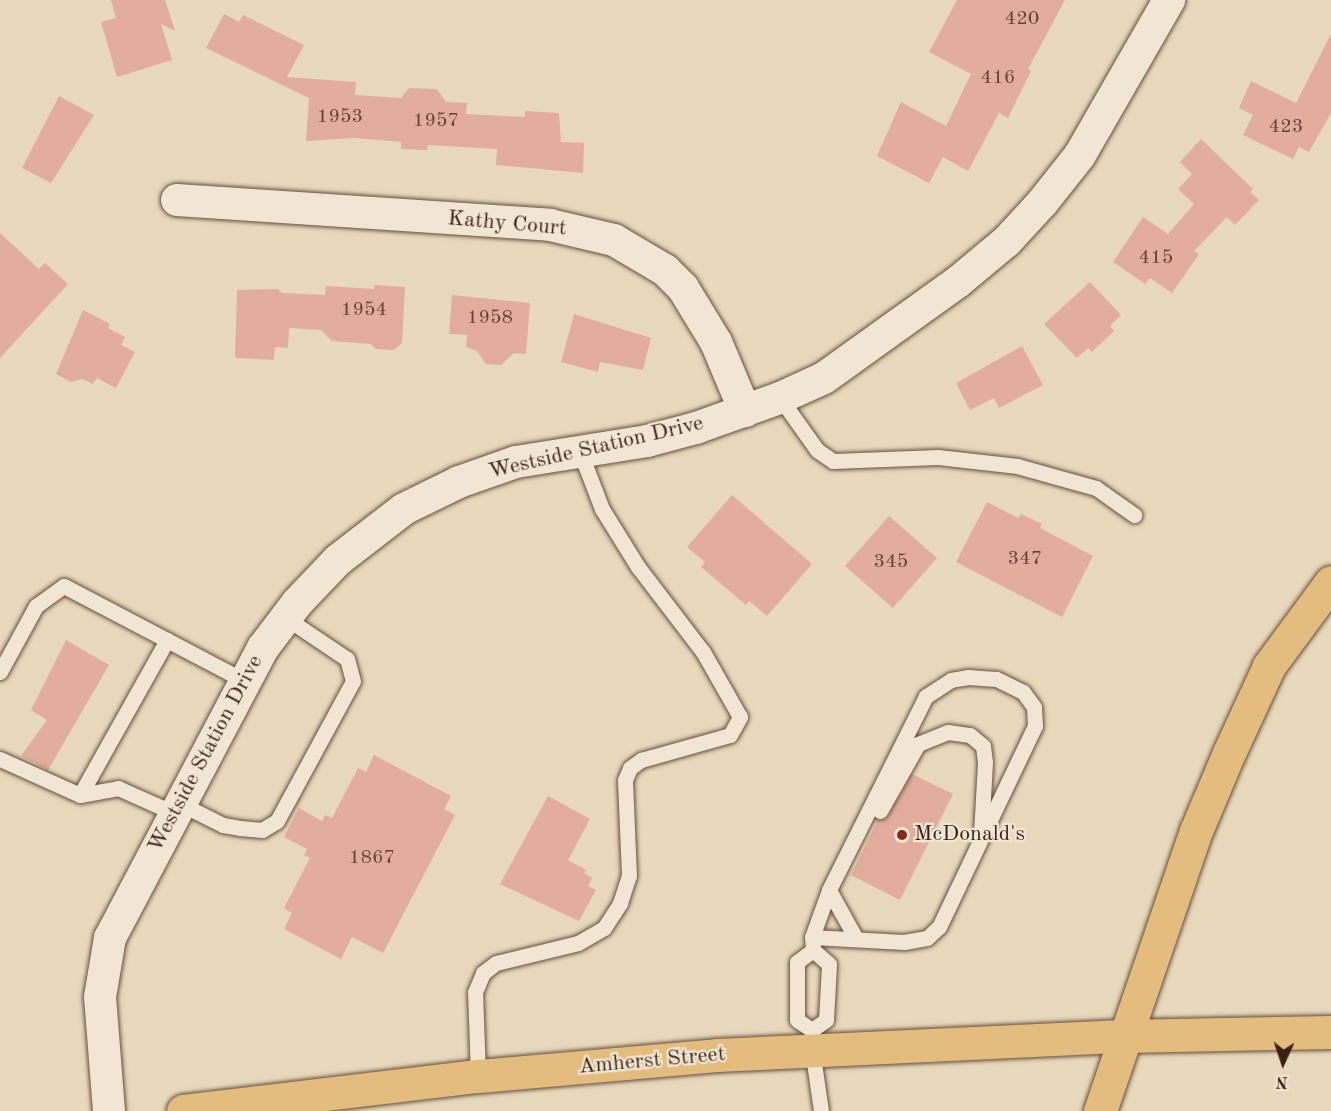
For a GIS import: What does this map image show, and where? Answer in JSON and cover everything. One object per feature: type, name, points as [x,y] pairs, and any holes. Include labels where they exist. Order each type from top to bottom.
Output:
[{"type":"main road","points":[[1100,1111],[1196,831],[1229,753],[1269,666],[1331,582]]},
{"type":"main road","name":"Amherst Street","points":[[183,1111],[812,1040],[1331,1032]]},
{"type":"street","name":"Westside Station Drive","points":[[109,1111],[100,997],[110,938],[176,808],[245,681],[286,618],[338,560],[404,509],[459,482],[516,462],[579,449],[647,441],[745,411],[824,378],[959,282],[1007,241],[1080,155],[1169,0]]},
{"type":"street","name":"Kathy Court","points":[[177,200],[550,225],[614,240],[665,270],[683,288],[716,342],[745,411]]},
{"type":"lane","points":[[780,398],[817,450],[833,461],[938,457],[1017,466],[1096,488],[1134,515]]},
{"type":"lane","points":[[478,1076],[475,992],[483,973],[496,963],[578,943],[604,928],[620,903],[629,876],[625,780],[630,768],[641,759],[730,735],[740,717],[703,652],[638,567],[602,509],[579,449]]},
{"type":"lane","points":[[0,672],[36,606],[64,586],[245,681]]},
{"type":"lane","points":[[0,759],[80,795],[118,788],[223,825],[262,830],[277,822],[352,681],[347,659],[286,618]]},
{"type":"lane","points":[[80,795],[167,640]]},
{"type":"lane","points":[[812,944],[855,937],[904,942],[927,938],[939,927],[1035,726],[1034,707],[1023,692],[996,679],[968,677],[951,680],[926,696],[829,891],[812,944],[797,962],[797,1020],[812,1040],[821,1111]]},
{"type":"lane","points":[[837,876],[853,865],[913,751],[930,736],[948,732],[970,735],[983,746],[986,784],[979,845]]},
{"type":"lane","points":[[829,891],[855,937]]},
{"type":"lane","points":[[812,944],[829,964],[826,1020],[812,1040]]},
{"type":"building","points":[[111,0],[165,0],[175,31],[161,24],[172,60],[117,77],[101,22],[116,18]]},
{"type":"building","points":[[957,0],[1065,0],[1028,69],[1031,71],[1008,118],[999,113],[968,171],[943,157],[929,183],[877,156],[901,102],[946,126],[971,74],[929,52]]},
{"type":"building","points":[[224,14],[239,22],[243,15],[304,45],[287,77],[356,82],[355,95],[401,98],[409,88],[437,89],[446,102],[467,103],[466,114],[525,117],[525,111],[559,113],[561,142],[584,143],[583,173],[496,165],[497,149],[428,145],[427,150],[401,149],[401,142],[354,138],[306,141],[309,98],[206,48]]},
{"type":"building","points":[[1331,34],[1331,113],[1309,152],[1299,147],[1293,159],[1243,135],[1253,115],[1239,108],[1251,81],[1296,103]]},
{"type":"building","points":[[59,96],[94,115],[51,183],[22,168]]},
{"type":"building","points":[[1201,139],[1253,189],[1250,192],[1259,200],[1235,225],[1227,217],[1194,251],[1199,254],[1172,293],[1150,278],[1145,284],[1113,262],[1143,217],[1168,234],[1194,204],[1178,189],[1192,174],[1180,162]]},
{"type":"building","points":[[0,233],[39,269],[45,263],[68,284],[0,358]]},
{"type":"building","points":[[1090,282],[1121,315],[1110,326],[1114,331],[1092,352],[1088,348],[1077,358],[1044,324]]},
{"type":"building","points":[[374,285],[405,287],[402,343],[394,350],[376,349],[371,344],[332,341],[321,330],[289,328],[288,348],[275,347],[274,360],[235,358],[237,290],[278,289],[282,293],[325,295],[326,286],[374,289]]},
{"type":"building","points":[[452,295],[530,303],[526,354],[514,353],[501,365],[486,364],[477,351],[466,347],[467,335],[449,334]]},
{"type":"building","points":[[83,310],[110,324],[108,328],[125,337],[121,345],[135,352],[116,388],[97,378],[93,384],[82,379],[71,382],[56,374]]},
{"type":"building","points":[[574,314],[651,338],[643,370],[600,362],[598,372],[561,362]]},
{"type":"building","points":[[1022,346],[1043,385],[999,408],[994,398],[970,410],[956,383]]},
{"type":"building","points":[[732,495],[812,564],[767,616],[749,601],[746,605],[701,567],[705,562],[687,547]]},
{"type":"building","points":[[987,502],[1018,518],[1021,514],[1042,524],[1040,528],[1093,556],[1062,617],[956,562]]},
{"type":"building","points":[[889,516],[937,558],[893,608],[845,566]]},
{"type":"building","points":[[66,640],[109,665],[48,770],[21,756],[47,720],[31,710]]},
{"type":"building","points":[[374,755],[451,796],[444,809],[455,815],[383,953],[352,937],[341,959],[284,929],[292,913],[284,908],[310,858],[304,855],[307,849],[284,837],[299,808],[322,821],[325,815],[332,818],[358,768],[366,772]]},
{"type":"building","name":"McDonald's","points":[[912,774],[953,794],[900,900],[851,875],[878,820],[888,816]]},
{"type":"building","points":[[548,796],[590,819],[568,860],[586,870],[584,873],[592,878],[588,886],[596,890],[579,921],[500,884]]},
{"type":"place","name":"McDonald's","points":[[902,835]]}]
